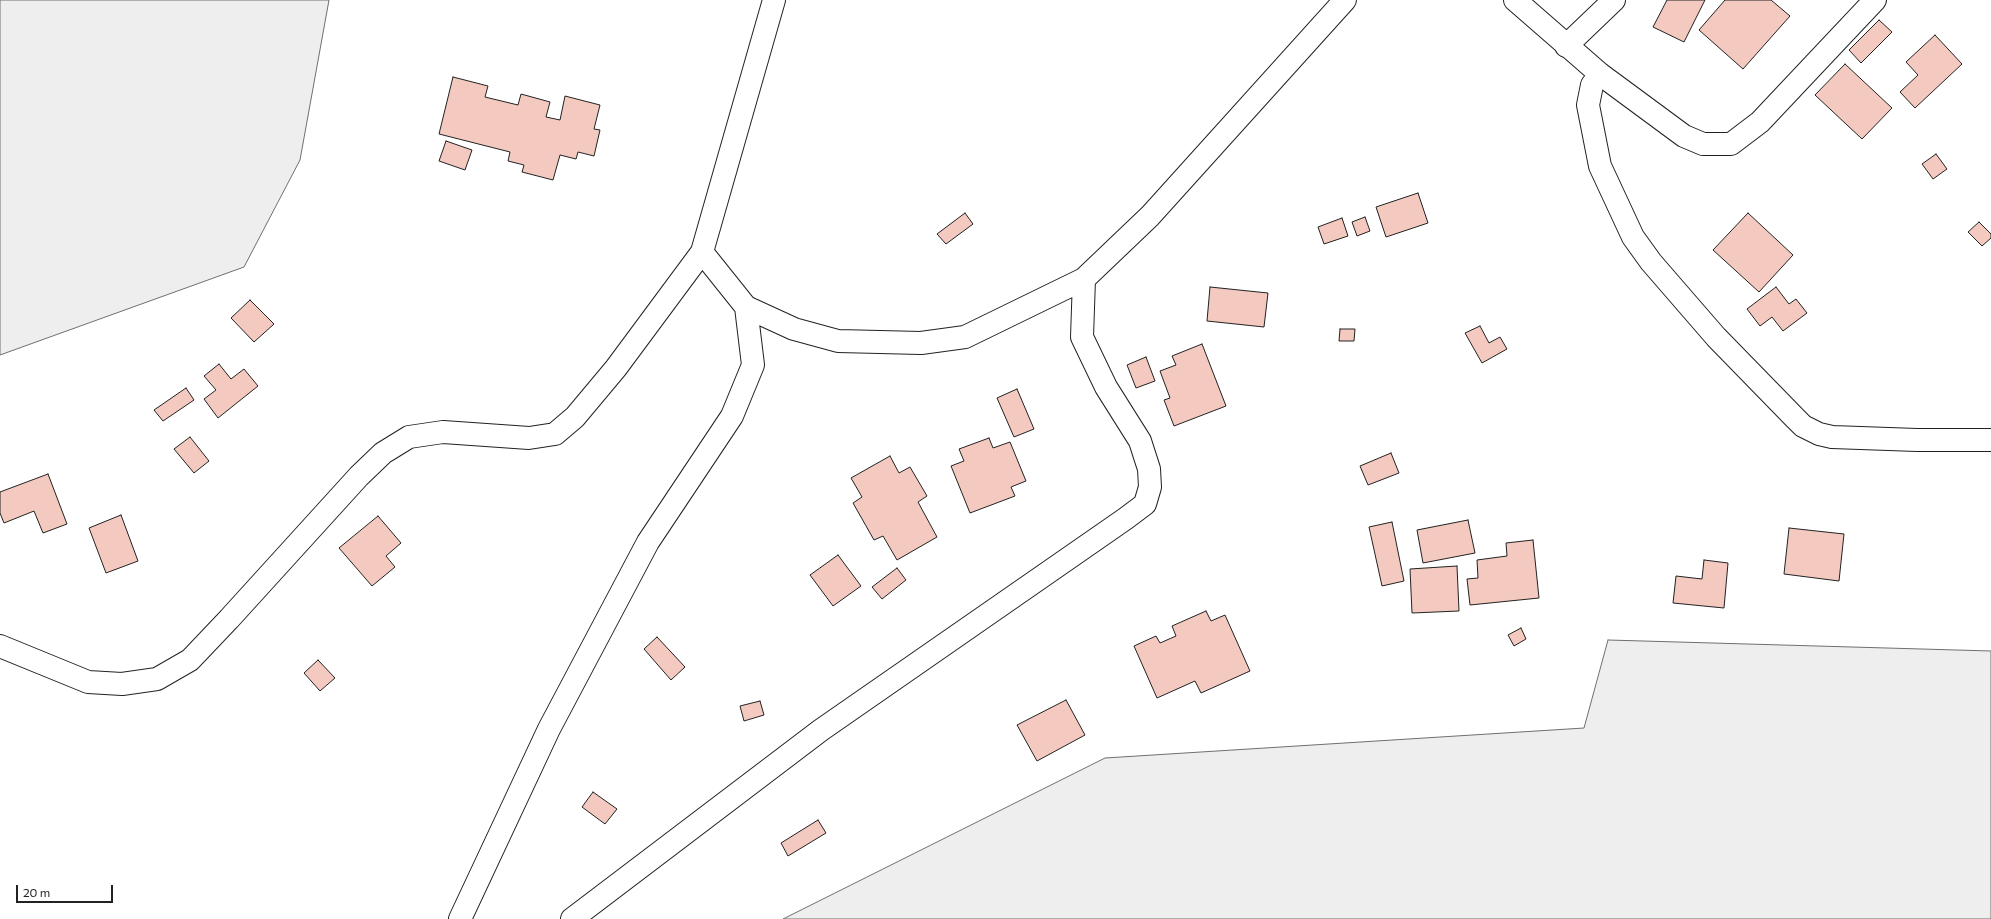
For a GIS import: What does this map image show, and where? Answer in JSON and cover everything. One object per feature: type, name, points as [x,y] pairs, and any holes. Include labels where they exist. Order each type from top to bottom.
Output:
[{"type":"street","points":[[0,646],[88,682],[122,684],[157,679],[190,660],[359,476],[383,453],[409,437],[443,432],[529,438],[555,434],[575,417],[616,368],[702,252],[774,0]]},
{"type":"street","points":[[702,252],[746,307],[794,329],[838,341],[921,343],[965,336],[1084,280],[1150,216],[1344,0]]},
{"type":"street","points":[[1515,0],[1566,46],[1600,74],[1684,136],[1704,144],[1731,144],[1760,122],[1875,0]]},
{"type":"street","points":[[1566,46],[1614,0]]},
{"type":"street","points":[[1600,74],[1592,86],[1588,105],[1600,166],[1633,237],[1651,262],[1716,337],[1803,426],[1819,434],[1832,437],[1917,440],[1991,440]]},
{"type":"street","points":[[572,919],[821,730],[1145,504],[1150,487],[1149,469],[1140,441],[1106,388],[1082,337],[1084,280]]},
{"type":"street","points":[[460,919],[549,729],[648,542],[732,416],[753,365],[752,346],[746,307]]},
{"type":"shaded area","points":[[0,0],[329,0],[300,160],[244,267],[0,355]]},
{"type":"shaded area","points":[[1608,640],[1991,651],[1991,919],[783,919],[1105,758],[1584,728]]},
{"type":"building","points":[[1667,0],[1705,0],[1684,42],[1653,27]]},
{"type":"building","points":[[1725,0],[1771,0],[1790,16],[1743,69],[1699,30]]},
{"type":"building","points":[[1879,20],[1892,32],[1861,63],[1849,50]]},
{"type":"building","points":[[1935,35],[1962,64],[1915,108],[1900,92],[1918,75],[1906,62]]},
{"type":"building","points":[[1845,64],[1892,108],[1862,139],[1815,95]]},
{"type":"building","points":[[453,77],[488,86],[485,97],[518,105],[521,94],[550,102],[546,117],[560,120],[565,96],[600,105],[594,129],[600,130],[594,156],[578,152],[576,159],[560,155],[553,180],[522,172],[524,165],[508,161],[510,152],[439,134]]},
{"type":"building","points":[[446,141],[472,150],[465,170],[439,161]]},
{"type":"building","points":[[1936,154],[1947,169],[1933,179],[1922,164]]},
{"type":"building","points":[[1418,193],[1428,223],[1386,237],[1376,207]]},
{"type":"building","points":[[965,213],[973,224],[946,244],[937,234]]},
{"type":"building","points":[[1748,213],[1793,255],[1759,292],[1713,250]]},
{"type":"building","points":[[1365,217],[1370,231],[1357,236],[1352,222]]},
{"type":"building","points":[[1342,218],[1348,236],[1324,244],[1318,227]]},
{"type":"building","points":[[1979,222],[1991,234],[1991,238],[1982,246],[1968,232]]},
{"type":"building","points":[[1210,287],[1268,293],[1264,327],[1207,321]]},
{"type":"building","points":[[1776,287],[1789,304],[1796,299],[1807,313],[1783,331],[1772,317],[1760,326],[1747,309]]},
{"type":"building","points":[[250,300],[274,324],[254,342],[231,318]]},
{"type":"building","points":[[1480,326],[1489,343],[1500,337],[1507,349],[1482,363],[1465,333]]},
{"type":"building","points":[[1340,329],[1355,329],[1354,341],[1339,341]]},
{"type":"building","points":[[1202,344],[1226,406],[1174,426],[1164,400],[1170,398],[1160,371],[1176,365],[1172,356]]},
{"type":"building","points":[[1146,357],[1155,381],[1136,388],[1127,365]]},
{"type":"building","points":[[219,364],[231,379],[244,369],[258,386],[218,418],[204,399],[216,390],[204,376]]},
{"type":"building","points":[[186,388],[194,400],[163,421],[154,410]]},
{"type":"building","points":[[1017,389],[1034,429],[1014,437],[997,398]]},
{"type":"building","points":[[190,437],[209,461],[194,473],[174,449]]},
{"type":"building","points":[[989,438],[993,448],[1010,442],[1026,481],[1011,487],[1015,496],[970,513],[951,466],[964,461],[959,449]]},
{"type":"building","points":[[1391,453],[1399,473],[1368,485],[1360,466]]},
{"type":"building","points":[[890,456],[899,473],[910,467],[927,496],[918,502],[937,537],[897,560],[883,536],[874,540],[853,503],[862,497],[851,478]]},
{"type":"building","points":[[48,474],[67,524],[43,533],[34,511],[4,523],[0,513],[0,492]]},
{"type":"building","points":[[121,515],[138,561],[106,573],[89,528]]},
{"type":"building","points":[[378,516],[401,543],[386,556],[395,567],[372,586],[339,548]]},
{"type":"building","points":[[1468,520],[1475,553],[1423,563],[1417,530]]},
{"type":"building","points":[[1392,522],[1404,581],[1382,586],[1369,527]]},
{"type":"building","points":[[1789,528],[1844,534],[1839,581],[1784,574]]},
{"type":"building","points":[[1533,540],[1539,598],[1470,605],[1467,579],[1478,578],[1477,560],[1507,556],[1506,543]]},
{"type":"building","points":[[838,555],[861,586],[833,606],[810,575]]},
{"type":"building","points":[[1704,560],[1728,563],[1724,608],[1673,603],[1676,576],[1702,579]]},
{"type":"building","points":[[1457,566],[1459,611],[1412,613],[1410,569]]},
{"type":"building","points":[[897,568],[906,580],[882,599],[872,587]]},
{"type":"building","points":[[1206,611],[1211,621],[1225,615],[1250,671],[1201,693],[1195,681],[1157,698],[1134,646],[1156,636],[1160,643],[1176,636],[1172,626]]},
{"type":"building","points":[[1521,628],[1526,639],[1514,646],[1508,635]]},
{"type":"building","points":[[657,637],[685,667],[671,680],[644,649]]},
{"type":"building","points":[[318,660],[335,678],[320,691],[304,673]]},
{"type":"building","points":[[1066,700],[1085,735],[1037,761],[1017,725]]},
{"type":"building","points":[[760,701],[764,715],[744,721],[740,706]]},
{"type":"building","points":[[593,792],[617,809],[605,824],[582,807]]},
{"type":"building","points":[[818,820],[826,833],[788,856],[781,843]]}]
